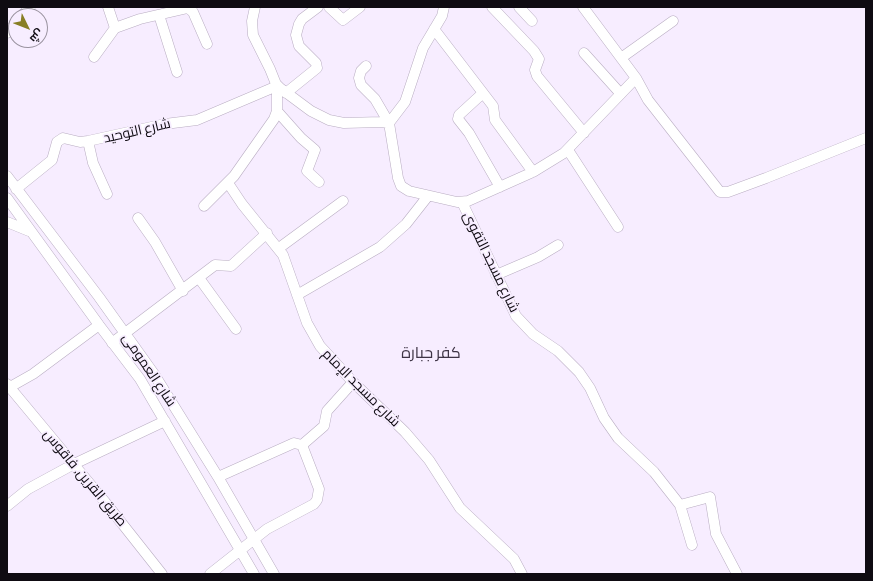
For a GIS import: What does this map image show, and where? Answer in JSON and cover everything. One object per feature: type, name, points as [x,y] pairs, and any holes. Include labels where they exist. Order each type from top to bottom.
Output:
[{"type":"street","points":[[108,7],[115,28]]},
{"type":"street","points":[[204,206],[228,183],[271,125],[277,111],[277,86],[253,35],[252,21],[255,7]]},
{"type":"street","points":[[286,93],[317,68],[316,63],[299,46],[296,35],[298,24],[302,19],[318,7]]},
{"type":"street","points":[[329,7],[343,20],[360,7]]},
{"type":"street","points":[[389,124],[405,102],[423,48],[442,16],[444,7]]},
{"type":"street","points":[[492,7],[534,51],[538,59],[535,70],[537,76],[584,133]]},
{"type":"street","points":[[519,7],[532,21]]},
{"type":"street","points":[[583,7],[636,78],[648,100],[720,192],[728,192],[766,178],[866,138]]},
{"type":"street","points":[[94,57],[115,28],[188,8],[193,12],[207,44]]},
{"type":"street","points":[[159,15],[177,72]]},
{"type":"street","points":[[621,58],[673,21]]},
{"type":"street","points":[[434,29],[483,93],[494,109],[494,120],[533,172]]},
{"type":"street","points":[[584,53],[620,93]]},
{"type":"street","points":[[366,66],[361,71],[361,85],[375,99],[389,124],[399,182],[409,191],[462,202],[533,172],[568,150],[620,93],[636,78]]},
{"type":"street","points":[[277,86],[310,111],[329,120],[344,123],[381,122],[389,124]]},
{"type":"street","name":"شارع التوحيد","points":[[16,189],[52,160],[57,142],[61,139],[88,141],[165,124],[197,120],[277,86]]},
{"type":"street","points":[[483,93],[459,115],[458,119],[469,133],[500,187]]},
{"type":"street","points":[[277,111],[301,138],[315,150],[307,170],[319,182]]},
{"type":"street","points":[[88,141],[93,163],[107,194]]},
{"type":"street","points":[[568,150],[618,227]]},
{"type":"street","name":"شارع العمومى","points":[[7,176],[154,374],[218,477],[274,574]]},
{"type":"street","name":"شارع مسجد الإمام","points":[[228,183],[242,204],[279,248],[286,263],[307,323],[320,346],[353,382],[405,432],[429,460],[460,508],[514,559],[522,574]]},
{"type":"street","points":[[297,295],[380,247],[406,224],[428,196]]},
{"type":"street","points":[[7,198],[98,325],[140,379],[254,574]]},
{"type":"street","points":[[279,248],[343,201]]},
{"type":"street","name":"شارع مسجد التقوى","points":[[462,202],[512,309],[521,323],[533,334],[558,351],[579,372],[590,388],[604,418],[618,438],[654,472],[680,505],[692,545]]},
{"type":"street","points":[[138,218],[155,242],[183,291]]},
{"type":"street","points":[[7,222],[30,231]]},
{"type":"street","points":[[112,343],[217,265],[226,267],[231,266],[267,233]]},
{"type":"street","points":[[496,275],[538,257],[558,245]]},
{"type":"street","points":[[199,278],[236,329]]},
{"type":"street","points":[[8,386],[37,371],[98,325]]},
{"type":"street","points":[[302,445],[324,426],[327,411],[353,382]]},
{"type":"street","name":"طريق القرين, فاقوس","points":[[8,386],[74,464],[162,574]]},
{"type":"street","points":[[7,506],[28,489],[74,464],[165,421]]},
{"type":"street","points":[[218,477],[294,443],[302,445]]},
{"type":"street","points":[[210,574],[253,540],[283,520],[314,504],[317,500],[319,489],[302,445]]},
{"type":"street","points":[[680,505],[710,498],[716,534],[737,574]]},
{"type":"district","name":"كفر جبارة","points":[[431,353]]}]
